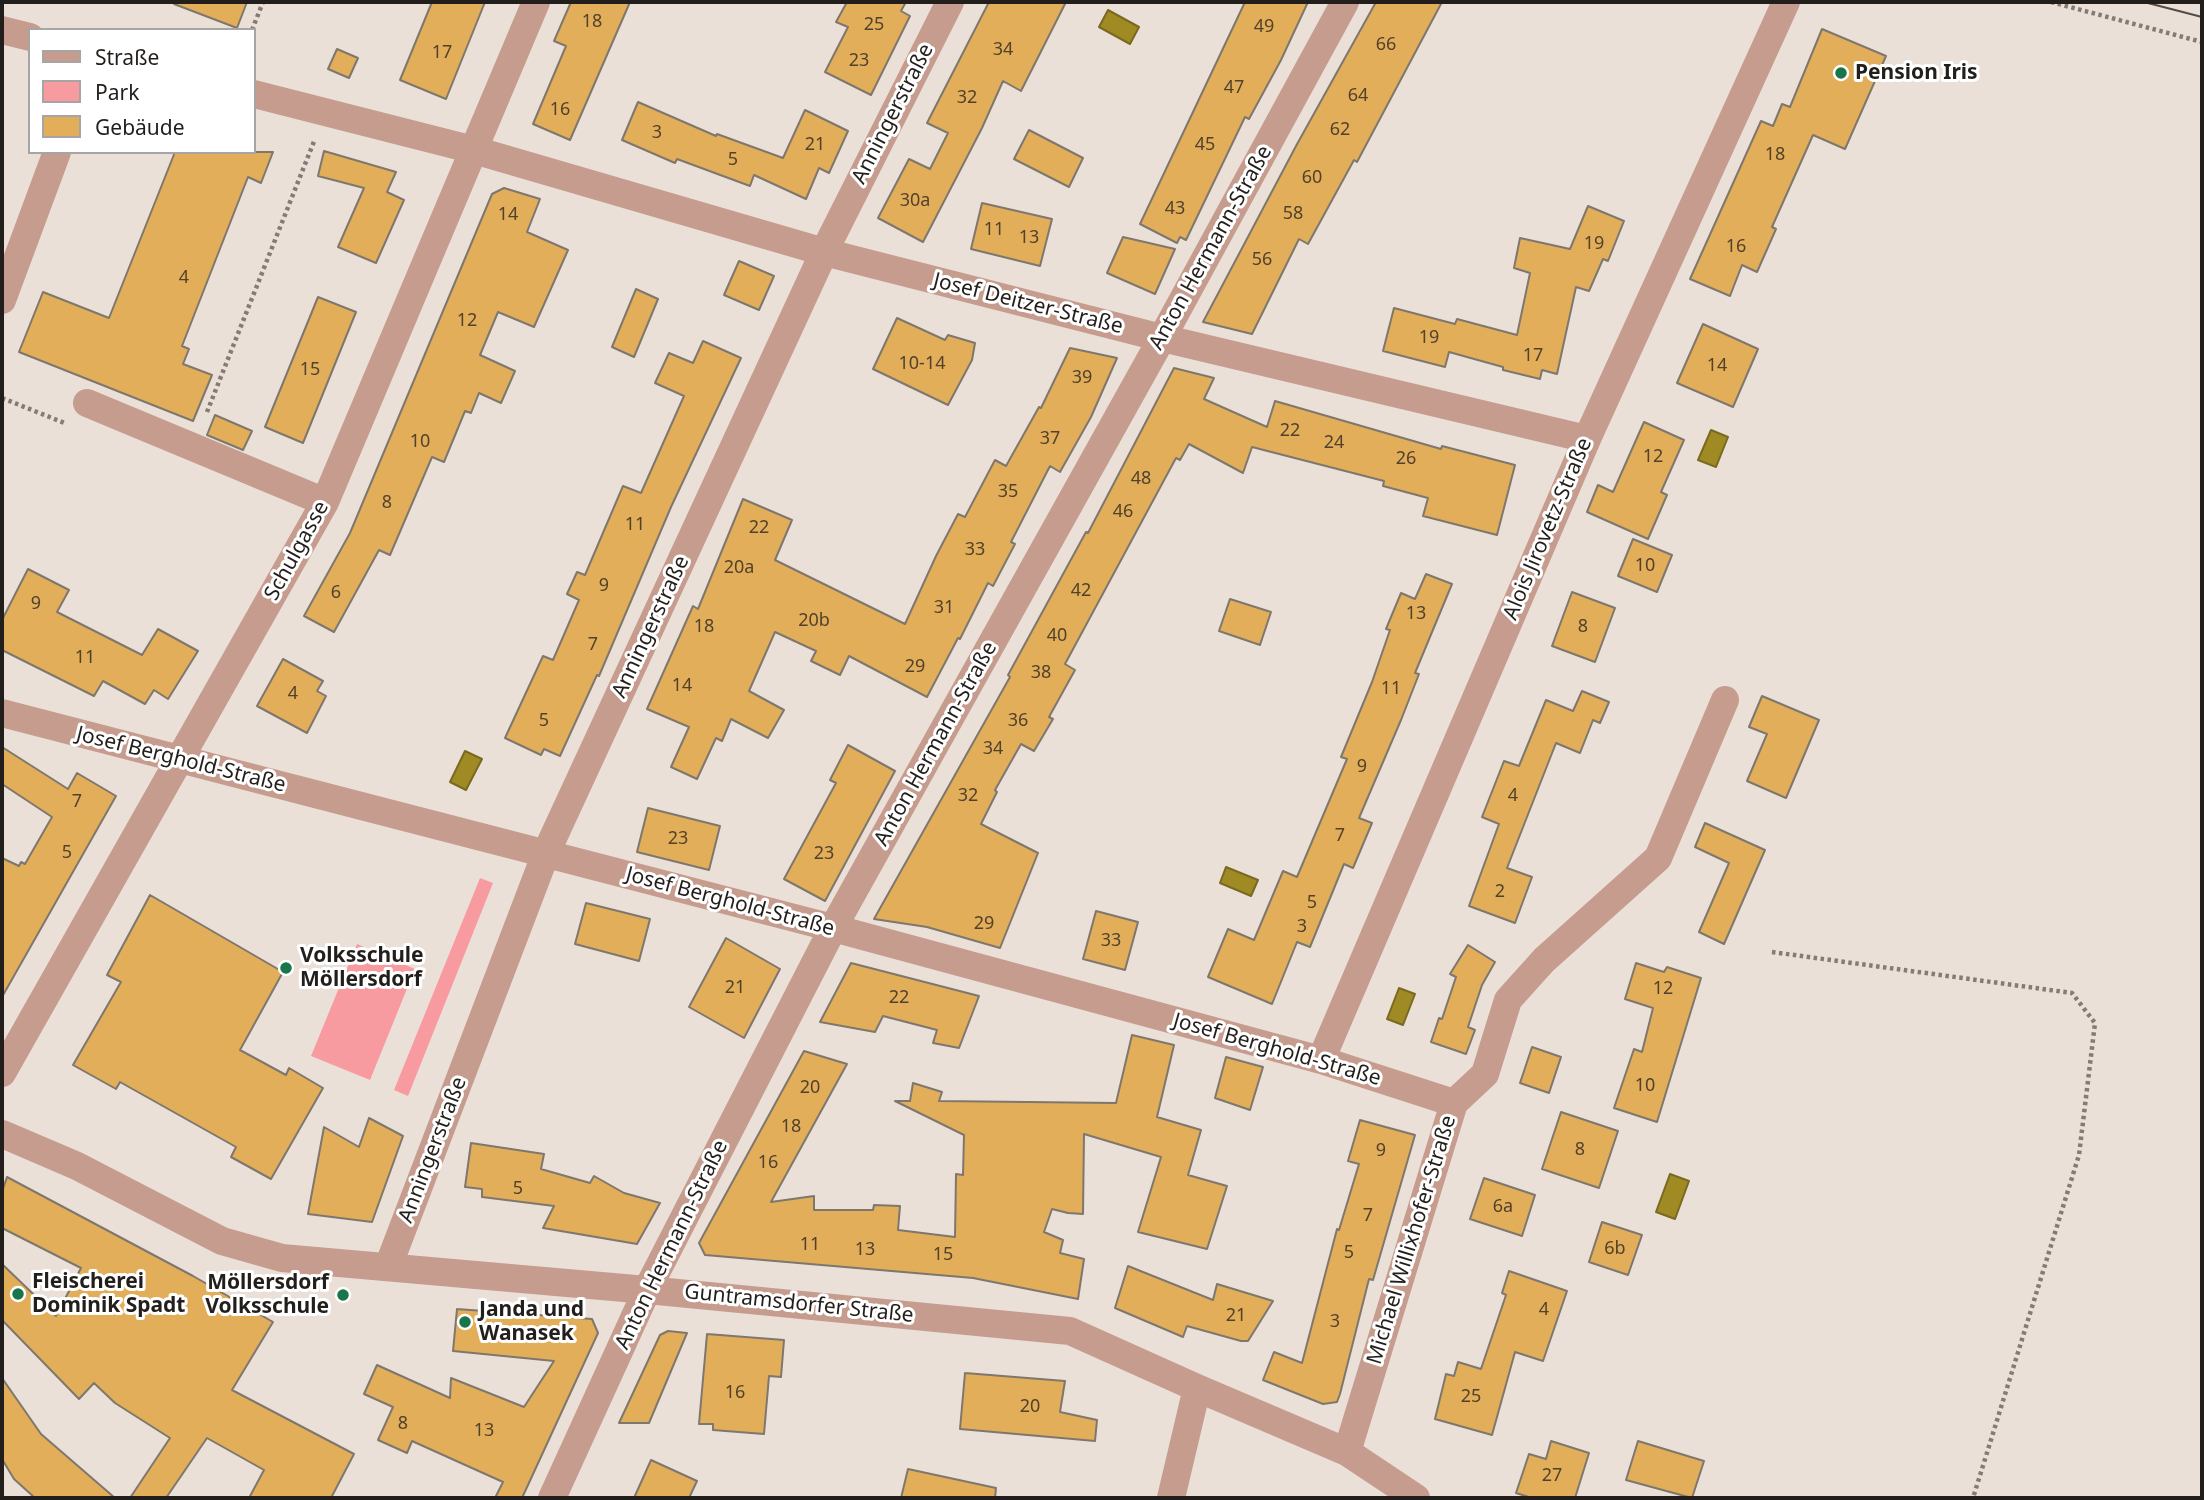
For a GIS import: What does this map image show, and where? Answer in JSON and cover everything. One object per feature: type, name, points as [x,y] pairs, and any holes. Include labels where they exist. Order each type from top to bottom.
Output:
[{"type":"street","name":"Schulgasse","points":[[2,1073],[325,502],[536,2]]},
{"type":"street","name":"Anningerstraße","points":[[388,1268],[546,853],[824,253],[950,2]]},
{"type":"street","name":"Anton Hermann-Straße","points":[[552,1498],[646,1290],[833,928],[1162,338],[1345,2]]},
{"type":"street","name":"Alois Jirovetz-Straße","points":[[1321,1060],[1587,439],[1786,2]]},
{"type":"street","points":[[2,30],[28,36]]},
{"type":"street","name":"Josef Deitzer-Straße","points":[[256,94],[474,150],[824,253],[1162,338],[1587,439]]},
{"type":"street","points":[[2,300],[56,154]]},
{"type":"street","points":[[87,403],[325,502]]},
{"type":"street","name":"Michael Willixhofer-Straße","points":[[1347,1452],[1454,1103],[1485,1074],[1508,1000],[1544,960],[1658,858],[1725,699]]},
{"type":"street","name":"Josef Berghold-Straße","points":[[2,713],[833,928],[1321,1060],[1454,1103]]},
{"type":"street","name":"Guntramsdorfer Straße","points":[[2,1133],[77,1166],[222,1241],[282,1258],[1070,1331],[1347,1452],[1416,1498]]},
{"type":"street","points":[[1171,1498],[1197,1388]]},
{"type":"path","points":[[253,28],[263,2]]},
{"type":"path","points":[[2051,2],[2202,42]]},
{"type":"path","points":[[207,412],[326,112]]},
{"type":"path","points":[[2,398],[76,427],[87,403]]},
{"type":"path","points":[[1772,952],[2072,993],[2095,1023],[2078,1155],[1973,1498]]},
{"type":"green space","points":[[480,878],[493,883],[408,1096],[394,1090]]},
{"type":"green space","points":[[357,944],[415,969],[370,1080],[311,1056]]},
{"type":"shaded area","points":[[1108,10],[1139,27],[1130,44],[1099,27]]},
{"type":"shaded area","points":[[1711,430],[1728,437],[1716,467],[1698,460]]},
{"type":"shaded area","points":[[465,751],[482,759],[466,790],[450,782]]},
{"type":"shaded area","points":[[1226,867],[1258,880],[1251,896],[1220,883]]},
{"type":"shaded area","points":[[1399,988],[1415,994],[1403,1025],[1387,1019]]},
{"type":"shaded area","points":[[1670,1174],[1689,1181],[1675,1219],[1656,1212]]},
{"type":"building","points":[[174,2],[247,2],[237,28]]},
{"type":"building","points":[[432,2],[485,2],[446,99],[400,80]]},
{"type":"building","points":[[571,2],[630,2],[570,140],[533,124],[566,46],[554,41]]},
{"type":"building","points":[[847,2],[906,2],[901,11],[910,16],[871,95],[825,72],[848,27],[836,22]]},
{"type":"building","points":[[989,2],[1066,2],[1021,91],[1003,81],[982,128],[923,242],[878,218],[909,159],[930,169],[948,133],[927,123]]},
{"type":"building","points":[[1245,2],[1308,2],[1249,119],[1245,117],[1186,240],[1180,237],[1177,243],[1140,224]]},
{"type":"building","points":[[1376,2],[1442,2],[1357,162],[1354,160],[1308,244],[1299,239],[1252,334],[1203,322],[1296,146]]},
{"type":"building","points":[[1822,29],[1886,56],[1845,149],[1813,135],[1772,227],[1776,229],[1757,272],[1742,265],[1730,296],[1690,279],[1761,121],[1773,126],[1782,104],[1790,107]]},
{"type":"building","points":[[337,49],[358,58],[349,78],[328,69]]},
{"type":"building","points":[[638,102],[716,136],[717,134],[783,158],[805,110],[848,131],[829,173],[819,168],[806,199],[754,175],[750,186],[677,159],[675,163],[622,140]]},
{"type":"building","points":[[1029,130],[1083,158],[1069,187],[1014,159]]},
{"type":"building","points":[[324,151],[396,172],[387,192],[404,200],[376,263],[338,247],[364,188],[318,176]]},
{"type":"building","points":[[273,152],[261,183],[248,177],[182,346],[189,349],[183,364],[212,375],[193,421],[19,352],[43,292],[109,318],[174,154]]},
{"type":"building","points":[[504,188],[540,199],[527,232],[568,250],[534,327],[498,312],[480,355],[515,371],[501,403],[479,393],[471,413],[465,411],[444,462],[432,457],[390,555],[379,550],[334,632],[304,616],[350,533],[492,194]]},
{"type":"building","points":[[982,203],[1052,219],[1040,266],[971,249]]},
{"type":"building","points":[[1588,206],[1624,221],[1608,261],[1603,259],[1589,291],[1576,287],[1557,374],[1542,370],[1540,379],[1449,352],[1445,367],[1383,351],[1394,308],[1455,324],[1457,319],[1517,335],[1530,273],[1514,268],[1520,238],[1570,249]]},
{"type":"building","points":[[1123,237],[1175,249],[1155,294],[1107,273]]},
{"type":"building","points":[[739,261],[774,276],[759,310],[724,295]]},
{"type":"building","points":[[636,289],[658,299],[634,357],[612,347]]},
{"type":"building","points":[[318,297],[356,312],[303,443],[265,427]]},
{"type":"building","points":[[897,318],[945,340],[948,335],[975,343],[972,360],[948,405],[873,369]]},
{"type":"building","points":[[1703,324],[1758,349],[1733,407],[1677,383]]},
{"type":"building","points":[[703,341],[741,358],[671,507],[599,676],[597,675],[560,756],[544,749],[541,755],[505,738],[543,656],[553,660],[579,600],[567,594],[577,572],[585,575],[623,486],[641,493],[684,396],[655,383],[669,353],[693,363]]},
{"type":"building","points":[[1070,348],[1117,358],[1091,417],[1060,472],[1050,466],[1011,542],[1015,544],[993,586],[988,583],[927,697],[849,656],[840,675],[811,661],[816,651],[775,632],[749,691],[784,710],[768,738],[731,719],[722,741],[716,738],[697,779],[671,767],[689,727],[647,709],[693,606],[698,609],[743,499],[792,520],[775,560],[905,624],[958,514],[965,517],[995,460],[1006,466],[1039,407],[1041,408]]},
{"type":"building","points":[[1174,368],[1214,378],[1204,399],[1267,427],[1275,401],[1441,449],[1442,446],[1515,465],[1497,535],[1423,516],[1428,498],[1383,486],[1384,481],[1252,447],[1243,473],[1189,444],[1180,460],[1176,458],[1065,664],[1075,670],[1049,717],[1053,719],[1034,751],[1021,744],[995,790],[997,792],[981,824],[1038,853],[1000,948],[927,927],[874,919],[1010,677],[1008,675],[1086,532],[1088,533]]},
{"type":"building","points":[[215,415],[252,431],[243,450],[207,435]]},
{"type":"building","points":[[1644,422],[1684,440],[1661,492],[1667,495],[1648,539],[1587,512],[1598,485],[1613,492]]},
{"type":"building","points":[[1633,539],[1672,555],[1657,592],[1618,576]]},
{"type":"building","points":[[28,569],[69,590],[57,612],[142,655],[158,629],[198,651],[168,699],[154,690],[145,704],[103,681],[94,696],[2,650],[2,620]]},
{"type":"building","points":[[1426,574],[1452,584],[1415,673],[1419,674],[1401,720],[1359,818],[1372,823],[1353,868],[1344,864],[1310,947],[1297,942],[1272,1004],[1208,977],[1228,929],[1254,940],[1283,871],[1297,877],[1347,759],[1341,757],[1372,682],[1390,630],[1386,629],[1401,593],[1415,599]]},
{"type":"building","points":[[1572,592],[1615,608],[1595,662],[1552,646]]},
{"type":"building","points":[[1230,599],[1271,612],[1260,645],[1219,631]]},
{"type":"building","points":[[283,659],[323,681],[317,691],[326,696],[307,733],[257,706]]},
{"type":"building","points":[[1582,691],[1609,702],[1600,723],[1593,720],[1580,753],[1556,743],[1507,868],[1532,877],[1515,923],[1469,906],[1499,824],[1482,817],[1504,761],[1519,766],[1546,700],[1573,711]]},
{"type":"building","points":[[1762,696],[1819,720],[1786,798],[1747,781],[1767,734],[1749,727]]},
{"type":"building","points":[[848,745],[895,771],[825,901],[784,879],[836,783],[830,780]]},
{"type":"building","points":[[2,747],[68,789],[77,773],[116,796],[2,997],[2,858],[19,866],[21,862],[25,864],[52,817],[2,784]]},
{"type":"building","points":[[648,808],[720,826],[709,870],[637,852]]},
{"type":"building","points":[[1705,823],[1765,850],[1724,944],[1699,932],[1729,863],[1695,847]]},
{"type":"building","points":[[150,895],[283,972],[240,1050],[286,1075],[289,1068],[323,1088],[271,1179],[231,1157],[236,1147],[120,1082],[116,1089],[73,1065],[121,982],[107,975]]},
{"type":"building","points":[[586,903],[650,919],[639,961],[575,944]]},
{"type":"building","points":[[1096,911],[1138,922],[1125,970],[1083,959]]},
{"type":"building","points":[[726,938],[780,969],[744,1038],[689,1007]]},
{"type":"building","points":[[1468,945],[1495,962],[1482,985],[1468,1027],[1475,1030],[1466,1054],[1431,1042],[1456,977],[1450,974]]},
{"type":"building","points":[[851,963],[979,996],[959,1048],[933,1043],[937,1030],[883,1016],[875,1032],[820,1022]]},
{"type":"building","points":[[1636,963],[1664,972],[1667,967],[1701,978],[1657,1122],[1614,1108],[1634,1049],[1642,1052],[1653,1008],[1625,999]]},
{"type":"building","points":[[1132,1035],[1174,1045],[1157,1117],[1201,1130],[1188,1175],[1227,1186],[1207,1249],[1138,1232],[1161,1157],[1084,1134],[1083,1214],[1052,1209],[1044,1232],[1063,1240],[1060,1253],[1084,1259],[1078,1299],[973,1278],[705,1255],[699,1243],[804,1051],[847,1064],[771,1202],[814,1196],[814,1210],[873,1210],[874,1205],[900,1206],[898,1230],[955,1237],[956,1174],[963,1175],[964,1135],[895,1101],[910,1101],[913,1083],[942,1092],[939,1101],[1116,1103]]},
{"type":"building","points":[[1532,1047],[1561,1057],[1549,1093],[1520,1083]]},
{"type":"building","points":[[1226,1057],[1263,1067],[1250,1110],[1215,1098]]},
{"type":"building","points":[[1561,1112],[1618,1131],[1599,1188],[1542,1169]]},
{"type":"building","points":[[369,1118],[403,1136],[372,1222],[308,1214],[324,1127],[359,1147]]},
{"type":"building","points":[[1360,1120],[1415,1135],[1373,1280],[1369,1279],[1340,1394],[1337,1402],[1323,1404],[1263,1380],[1274,1352],[1302,1363],[1337,1229],[1339,1230],[1359,1164],[1348,1161]]},
{"type":"building","points":[[471,1143],[544,1154],[541,1169],[590,1183],[594,1176],[624,1193],[660,1203],[637,1244],[543,1228],[554,1206],[482,1197],[482,1189],[465,1187]]},
{"type":"building","points":[[7,1177],[273,1322],[232,1390],[354,1454],[331,1498],[249,1498],[264,1470],[207,1438],[166,1498],[130,1498],[170,1438],[115,1403],[94,1383],[79,1399],[2,1320],[2,1264],[56,1316],[81,1268],[2,1228],[2,1192]]},
{"type":"building","points":[[1484,1178],[1535,1195],[1522,1236],[1470,1219]]},
{"type":"building","points":[[1602,1222],[1642,1235],[1628,1275],[1589,1262]]},
{"type":"building","points":[[1128,1266],[1213,1300],[1217,1284],[1273,1301],[1248,1341],[1187,1326],[1183,1337],[1115,1308]]},
{"type":"building","points":[[1509,1271],[1567,1291],[1543,1361],[1515,1352],[1492,1435],[1435,1419],[1446,1374],[1454,1376],[1458,1362],[1481,1369],[1506,1295],[1502,1293]]},
{"type":"building","points":[[457,1309],[592,1319],[598,1333],[522,1498],[495,1498],[503,1482],[412,1441],[407,1453],[378,1440],[393,1407],[364,1394],[377,1365],[450,1398],[451,1378],[524,1407],[554,1361],[453,1351]]},
{"type":"building","points":[[668,1331],[687,1333],[649,1423],[619,1423],[660,1335]]},
{"type":"building","points":[[707,1334],[784,1340],[781,1377],[769,1376],[764,1434],[713,1430],[713,1424],[699,1424]]},
{"type":"building","points":[[965,1373],[1065,1381],[1060,1412],[1097,1420],[1095,1441],[960,1429]]},
{"type":"building","points":[[2,1378],[41,1434],[115,1498],[35,1498],[14,1479],[2,1459]]},
{"type":"building","points":[[1551,1441],[1589,1453],[1575,1498],[1532,1498],[1516,1493],[1529,1454],[1546,1459]]},
{"type":"building","points":[[1638,1441],[1704,1461],[1692,1498],[1626,1480]]},
{"type":"building","points":[[651,1460],[697,1481],[689,1498],[634,1498]]},
{"type":"building","points":[[908,1469],[996,1488],[995,1498],[901,1498]]},
{"type":"tram line","points":[[2144,2],[2202,17]]},
{"type":"place","name":"Pension Iris","points":[[1841,73]]},
{"type":"place","name":"Volksschule Möllersdorf","points":[[286,968]]},
{"type":"place","name":"Fleischerei Dominik Spadt","points":[[18,1294]]},
{"type":"place","name":"Möllersdorf Volksschule","points":[[343,1295]]},
{"type":"place","name":"Janda und Wanasek","points":[[465,1322]]}]
